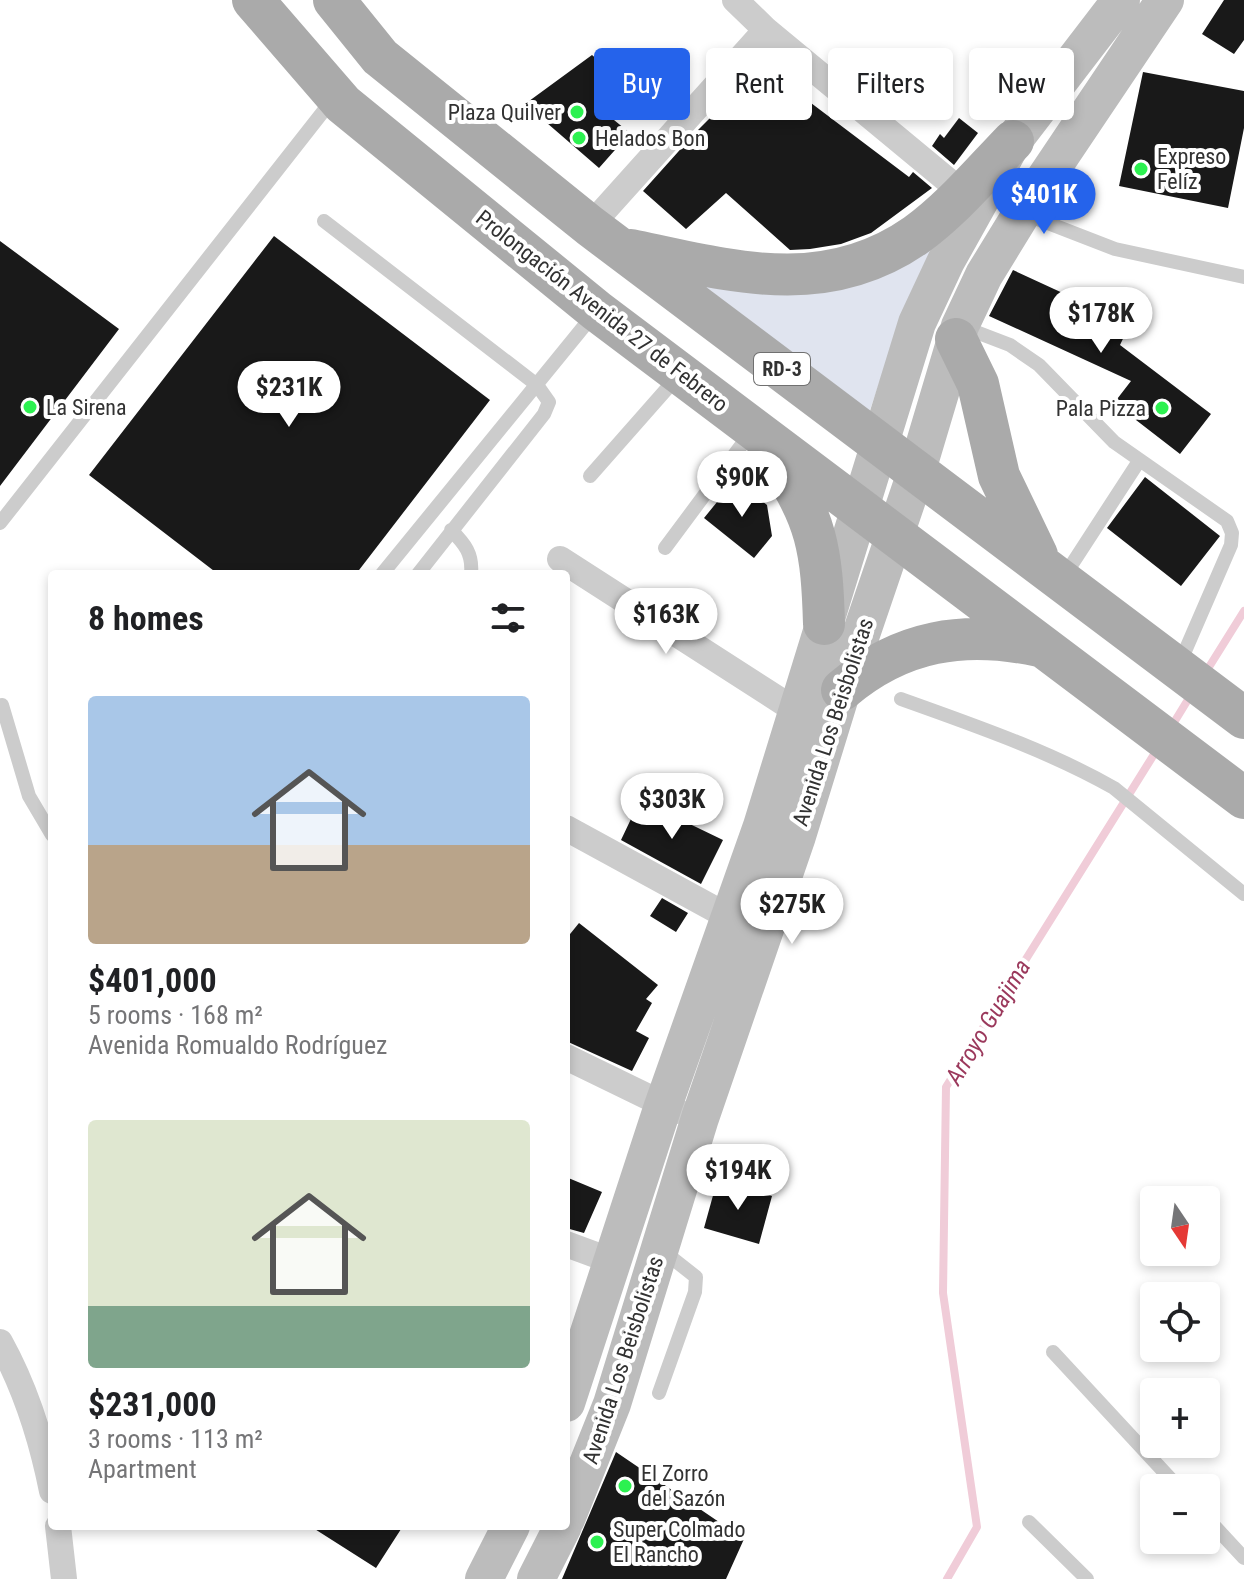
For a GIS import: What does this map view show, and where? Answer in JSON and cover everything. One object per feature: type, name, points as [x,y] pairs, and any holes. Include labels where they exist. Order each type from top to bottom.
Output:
[{"type":"main road","name":"Prolongación Avenida 27 de Febrero","points":[[253,0],[335,96],[597,311],[1244,798]]},
{"type":"main road","name":"RD-3","points":[[334,0],[380,57],[604,236],[1242,716]]},
{"type":"main road","name":"Avenida Los Beisbolistas","points":[[570,1390],[798,712],[917,323],[946,261],[1013,141],[1121,0]]},
{"type":"main road","name":"Avenida Los Beisbolistas","points":[[570,1509],[612,1404],[700,1118],[797,836],[842,690],[917,470],[958,332],[984,275],[1022,213],[1165,0]]},
{"type":"main road","points":[[604,236],[743,273],[778,277],[828,273],[890,250],[915,235],[963,193],[1013,141]]},
{"type":"main road","points":[[958,332],[978,384],[999,476],[1053,572]]},
{"type":"main road","points":[[749,426],[800,494],[816,534],[823,578],[824,624]]},
{"type":"main road","points":[[842,690],[869,667],[902,652],[937,642],[998,639],[1046,647]]},
{"type":"main road","points":[[494,1576],[510,1530]]},
{"type":"main road","points":[[536,1579],[561,1530]]},
{"type":"street","points":[[735,0],[766,30],[963,193]]},
{"type":"street","points":[[604,236],[766,30]]},
{"type":"street","points":[[560,559],[798,712]]},
{"type":"street","points":[[570,830],[729,917]]},
{"type":"street","points":[[570,1059],[663,1106],[700,1118]]},
{"type":"street","points":[[570,1245],[612,1261]]},
{"type":"street","points":[[0,1342],[26,1401],[48,1469]]},
{"type":"street","points":[[58,1530],[64,1579]]},
{"type":"lane","points":[[0,523],[335,96]]},
{"type":"lane","points":[[1022,213],[1115,249],[1244,277]]},
{"type":"lane","points":[[324,221],[537,385],[549,402],[544,414],[421,570]]},
{"type":"lane","points":[[385,570],[597,311]]},
{"type":"lane","points":[[958,332],[1010,345],[1039,365],[1096,425],[1139,461],[1227,521],[1232,533],[1231,545],[1184,670]]},
{"type":"lane","points":[[590,476],[680,375]]},
{"type":"lane","points":[[665,548],[749,426]]},
{"type":"lane","points":[[1053,572],[1139,461]]},
{"type":"lane","points":[[451,530],[465,544],[472,561],[471,570]]},
{"type":"lane","points":[[901,699],[1024,744],[1114,788],[1244,894]]},
{"type":"lane","points":[[2,705],[29,796],[48,828]]},
{"type":"lane","points":[[659,1393],[695,1292],[696,1277],[660,1248]]},
{"type":"lane","points":[[1053,1352],[1166,1474]]},
{"type":"lane","points":[[1029,1522],[1087,1579]]},
{"type":"lane","points":[[1220,1532],[1244,1558]]},
{"type":"shaded area","points":[[942,228],[901,318],[869,413],[675,270],[724,281]]},
{"type":"building","points":[[1224,0],[1244,0],[1244,40],[1234,54],[1202,34]]},
{"type":"building","name":"Plaza Quilver","points":[[592,55],[594,120],[614,120],[630,133],[599,168],[525,104]]},
{"type":"building","points":[[1143,72],[1244,91],[1244,128],[1228,208],[1119,186]]},
{"type":"building","points":[[812,104],[828,116],[828,120],[834,120],[909,177],[913,172],[932,188],[871,233],[841,244],[790,250],[726,193],[686,229],[643,191],[708,120],[812,120]]},
{"type":"building","points":[[959,118],[978,133],[954,165],[932,146],[940,134],[944,138]]},
{"type":"building","points":[[274,236],[490,400],[359,570],[213,570],[89,475]]},
{"type":"building","name":"La Sirena","points":[[0,241],[119,329],[0,486]]},
{"type":"building","points":[[1013,270],[1130,324],[1120,345],[1211,414],[1180,454],[1114,403],[1131,381],[989,316]]},
{"type":"building","points":[[1145,477],[1220,536],[1181,586],[1107,528]]},
{"type":"building","points":[[735,480],[767,505],[772,536],[754,558],[704,518]]},
{"type":"building","points":[[640,800],[723,840],[701,884],[621,840]]},
{"type":"building","points":[[662,898],[688,913],[676,932],[650,916]]},
{"type":"building","points":[[579,923],[658,985],[646,999],[652,1003],[636,1031],[649,1038],[632,1071],[570,1043],[570,934]]},
{"type":"building","points":[[570,1179],[602,1192],[584,1233],[570,1229]]},
{"type":"building","points":[[717,1181],[772,1196],[759,1244],[704,1228]]},
{"type":"building","points":[[616,1452],[744,1539],[726,1579],[562,1579]]},
{"type":"building","points":[[316,1530],[400,1530],[376,1568]]},
{"type":"waterway","name":"Arroyo Guajima","points":[[1204,675],[1244,611]]},
{"type":"waterway","name":"Arroyo Guajima","points":[[1170,729],[1192,693]]},
{"type":"waterway","name":"Arroyo Guajima","points":[[947,1579],[977,1527],[943,1293],[946,1087],[1158,748]]},
{"type":"place","name":"Plaza Quilver","points":[[577,112]]},
{"type":"place","name":"Helados Bon","points":[[579,138]]},
{"type":"place","name":"Expreso Felíz","points":[[1141,169]]},
{"type":"place","name":"La Sirena","points":[[30,407]]},
{"type":"place","name":"Pala Pizza","points":[[1162,408]]},
{"type":"place","name":"El Zorro del Sazón","points":[[625,1486]]},
{"type":"place","name":"Super Colmado El Rancho","points":[[597,1542]]}]
